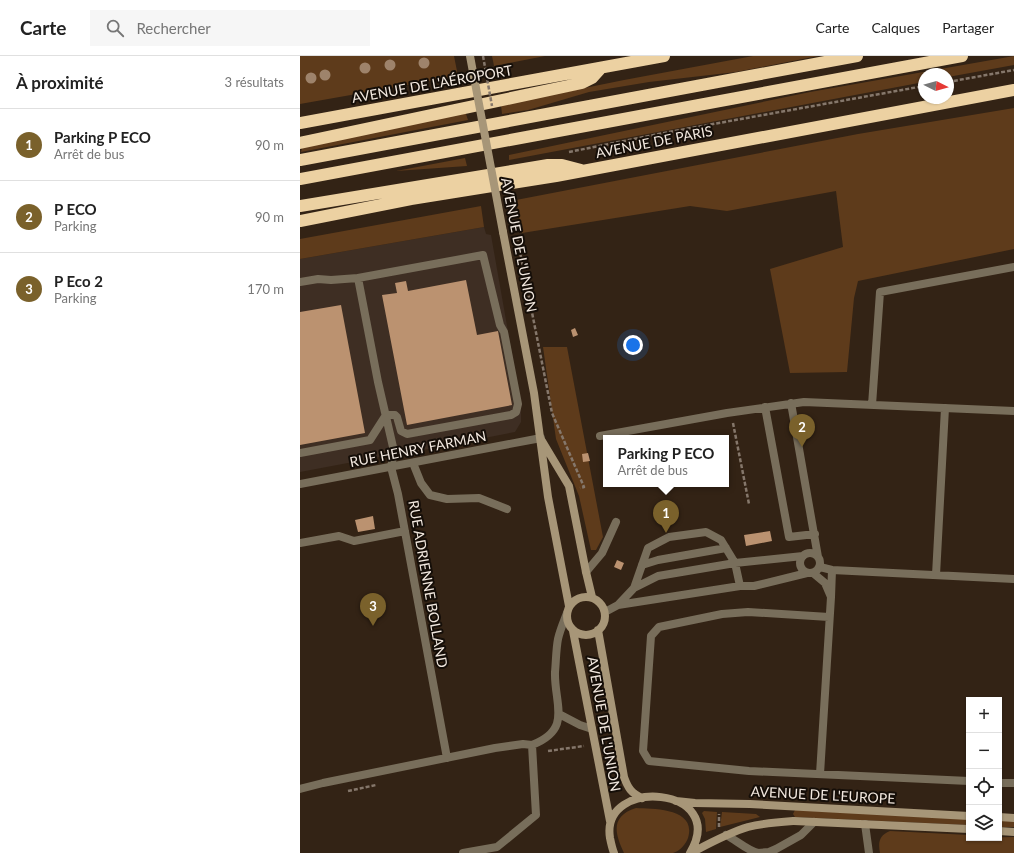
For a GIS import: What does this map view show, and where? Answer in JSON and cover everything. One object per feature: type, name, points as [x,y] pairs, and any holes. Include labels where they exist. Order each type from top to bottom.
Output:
[{"type":"highway","name":"AVENUE DE L'AÉROPORT","points":[[300,123],[664,56]]},
{"type":"highway","points":[[300,160],[857,56]]},
{"type":"highway","points":[[300,179],[962,56]]},
{"type":"highway","points":[[300,143],[582,83],[592,78],[601,68]]},
{"type":"highway","name":"AVENUE DE PARIS","points":[[300,221],[411,199],[523,182],[1014,90]]},
{"type":"highway","points":[[300,206],[548,165],[562,165],[582,171]]},
{"type":"street","name":"AVENUE DE L'UNION","points":[[470,56],[534,393],[548,497],[568,609],[566,619],[573,631],[610,821],[610,834],[614,853]]},
{"type":"street","points":[[300,282],[318,278],[331,280],[358,278],[483,255],[500,325],[504,332],[518,404],[516,412],[511,415],[406,434],[401,430],[397,416],[392,414],[386,415],[370,440],[300,453]]},
{"type":"street","points":[[872,405],[880,292],[1014,267]]},
{"type":"street","name":"RUE ADRIENNE BOLLAND","points":[[358,278],[378,382],[394,452],[391,467],[395,477],[447,758]]},
{"type":"street","points":[[606,435],[765,407],[804,402],[1014,411]]},
{"type":"street","points":[[790,403],[820,567]]},
{"type":"street","points":[[765,407],[789,537],[815,534]]},
{"type":"street","points":[[936,575],[945,408]]},
{"type":"street","name":"AVENUE DE L'UNION","points":[[541,438],[570,486],[592,597],[598,600],[605,612]]},
{"type":"street","name":"RUE HENRY FARMAN","points":[[300,484],[541,438]]},
{"type":"street","points":[[413,463],[421,483],[430,495],[447,499],[478,498],[507,509]]},
{"type":"street","points":[[586,572],[602,553],[616,522]]},
{"type":"street","points":[[300,543],[339,536],[354,541],[405,531]]},
{"type":"street","points":[[634,588],[648,548],[669,537],[706,532],[721,540],[736,563],[740,586]]},
{"type":"street","points":[[642,565],[658,560],[726,548]]},
{"type":"street","points":[[573,631],[579,634],[593,634],[603,625],[605,612],[618,605],[634,588],[658,576],[736,563],[803,556],[809,553],[818,557]]},
{"type":"street","points":[[803,556],[800,566],[802,569],[825,583],[830,597]]},
{"type":"street","points":[[618,605],[740,586],[754,586],[810,573],[820,567],[832,570],[1014,579]]},
{"type":"street","points":[[820,774],[832,570]]},
{"type":"street","points":[[300,790],[323,783],[447,758],[523,744],[532,745],[545,740],[556,725],[559,714],[555,674],[558,639],[568,609],[573,601],[579,597],[592,597]]},
{"type":"street","points":[[829,617],[748,612],[722,614],[659,627],[651,636],[643,751],[649,761],[714,768],[966,781]]},
{"type":"street","name":"AVENUE DE L'UNION","points":[[598,630],[624,777],[628,787],[634,794],[642,798]]},
{"type":"street","points":[[559,714],[580,725],[592,728]]},
{"type":"street","points":[[463,853],[497,847],[536,815],[532,745]]},
{"type":"street","points":[[1002,783],[1014,784]]},
{"type":"street","points":[[610,821],[618,809],[628,802],[642,798]]},
{"type":"street","name":"AVENUE DE L'EUROPE","points":[[642,798],[662,798],[695,803],[750,804],[966,816]]},
{"type":"street","points":[[676,800],[688,808],[696,818],[698,831],[696,842],[691,853]]},
{"type":"street","points":[[1002,817],[1014,818]]},
{"type":"street","name":"AVENUE DE L'EUROPE","points":[[691,853],[722,834],[748,827],[794,821],[966,829]]},
{"type":"street","points":[[722,834],[736,840],[752,851],[758,853],[769,852],[801,835],[814,822]]},
{"type":"street","points":[[865,824],[868,853]]},
{"type":"street","points":[[1002,831],[1014,832]]},
{"type":"path","points":[[954,81],[1014,70]]},
{"type":"path","points":[[568,152],[918,87]]},
{"type":"path","points":[[516,235],[552,413],[584,487],[571,492]]},
{"type":"path","points":[[732,418],[749,504]]},
{"type":"path","points":[[720,812],[722,834]]},
{"type":"shaded area","points":[[300,56],[454,56],[458,76],[300,104]]},
{"type":"shaded area","points":[[492,56],[545,56],[494,66]]},
{"type":"shaded area","points":[[753,56],[818,56],[736,72],[649,82],[589,92],[528,110],[502,114],[501,105]]},
{"type":"shaded area","points":[[1014,56],[1014,65],[954,76],[954,68],[946,68]]},
{"type":"shaded area","points":[[918,73],[918,83],[509,160],[509,155],[810,92]]},
{"type":"shaded area","points":[[1014,108],[1014,249],[858,281],[854,298],[847,372],[790,373],[770,269],[843,247],[836,191],[727,211],[690,206],[522,233],[516,200],[858,134]]},
{"type":"shaded area","points":[[465,111],[468,120],[301,152],[302,148]]},
{"type":"shaded area","points":[[465,158],[467,166],[396,171]]},
{"type":"shaded area","points":[[481,206],[484,227],[300,259],[300,239]]},
{"type":"shaded area","points":[[484,227],[486,234],[491,235],[521,405],[521,422],[515,432],[418,451],[417,448],[388,453],[385,456],[300,472],[300,259]]},
{"type":"shaded area","points":[[543,347],[567,347],[603,537],[596,550],[591,550],[579,496],[556,439]]},
{"type":"shaded area","points":[[636,808],[663,810],[680,816],[686,821],[689,828],[688,838],[684,845],[678,851],[673,853],[624,853],[618,838],[617,826],[622,815]]},
{"type":"shaded area","points":[[795,810],[966,819],[966,825],[795,817],[793,814]]},
{"type":"shaded area","points":[[704,811],[717,812],[716,829],[706,832],[705,819],[702,813]]},
{"type":"shaded area","points":[[722,812],[756,814],[760,817],[720,827]]},
{"type":"shaded area","points":[[1002,821],[1014,821],[1014,827],[1002,827]]},
{"type":"shaded area","points":[[890,831],[966,835],[966,841],[1002,841],[1002,837],[1014,837],[1014,853],[880,853],[880,840]]},
{"type":"building","points":[[466,280],[477,335],[498,331],[512,405],[407,425],[382,295],[397,293],[395,283],[406,281],[408,291]]},
{"type":"building","points":[[341,305],[365,433],[300,445],[300,312]]},
{"type":"building","points":[[575,328],[578,335],[573,337],[571,330]]},
{"type":"building","points":[[588,453],[590,461],[583,462],[582,454]]},
{"type":"building","points":[[373,516],[375,529],[358,532],[355,520]]},
{"type":"building","points":[[770,531],[772,541],[746,546],[744,535]]},
{"type":"building","points":[[617,560],[624,563],[621,570],[614,567]]},
{"type":"place","name":"P ECO","points":[[802,447]]},
{"type":"place","name":"Parking P ECO","points":[[666,533]]},
{"type":"place","name":"P Eco 2","points":[[373,626]]}]
